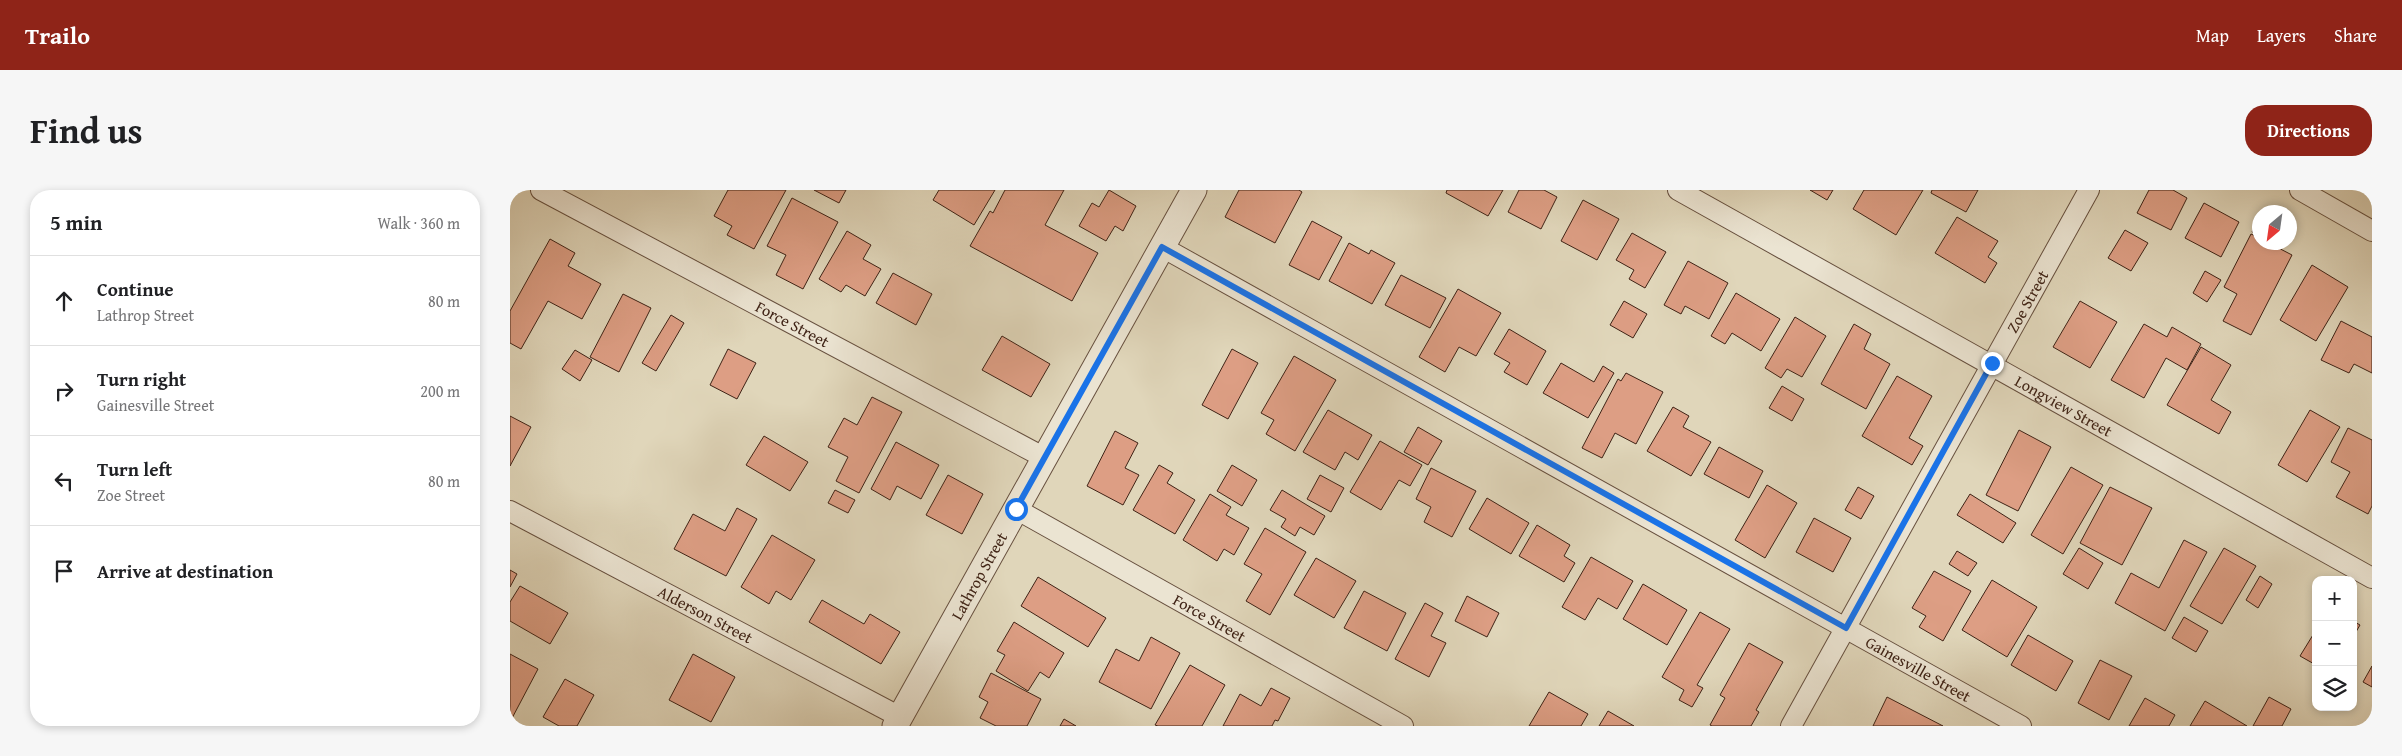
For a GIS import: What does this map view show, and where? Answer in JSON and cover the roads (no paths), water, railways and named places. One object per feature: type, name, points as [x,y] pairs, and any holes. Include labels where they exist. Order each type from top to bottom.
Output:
[{"type":"street","name":"Force Street","points":[[541,190],[1045,458]]},
{"type":"street","name":"Longview Street","points":[[1678,190],[1992,363],[2372,578]]},
{"type":"street","name":"Zoe Street","points":[[1791,726],[2089,190]]},
{"type":"street","points":[[2300,190],[2372,231]]},
{"type":"street","name":"Lathrop Street","points":[[898,722],[1162,247],[1190,191]]},
{"type":"street","name":"Gainesville Street","points":[[1162,247],[2021,726]]},
{"type":"street","name":"Force Street","points":[[1016,509],[1403,726]]},
{"type":"street","name":"Alderson Street","points":[[510,511],[898,722]]}]
